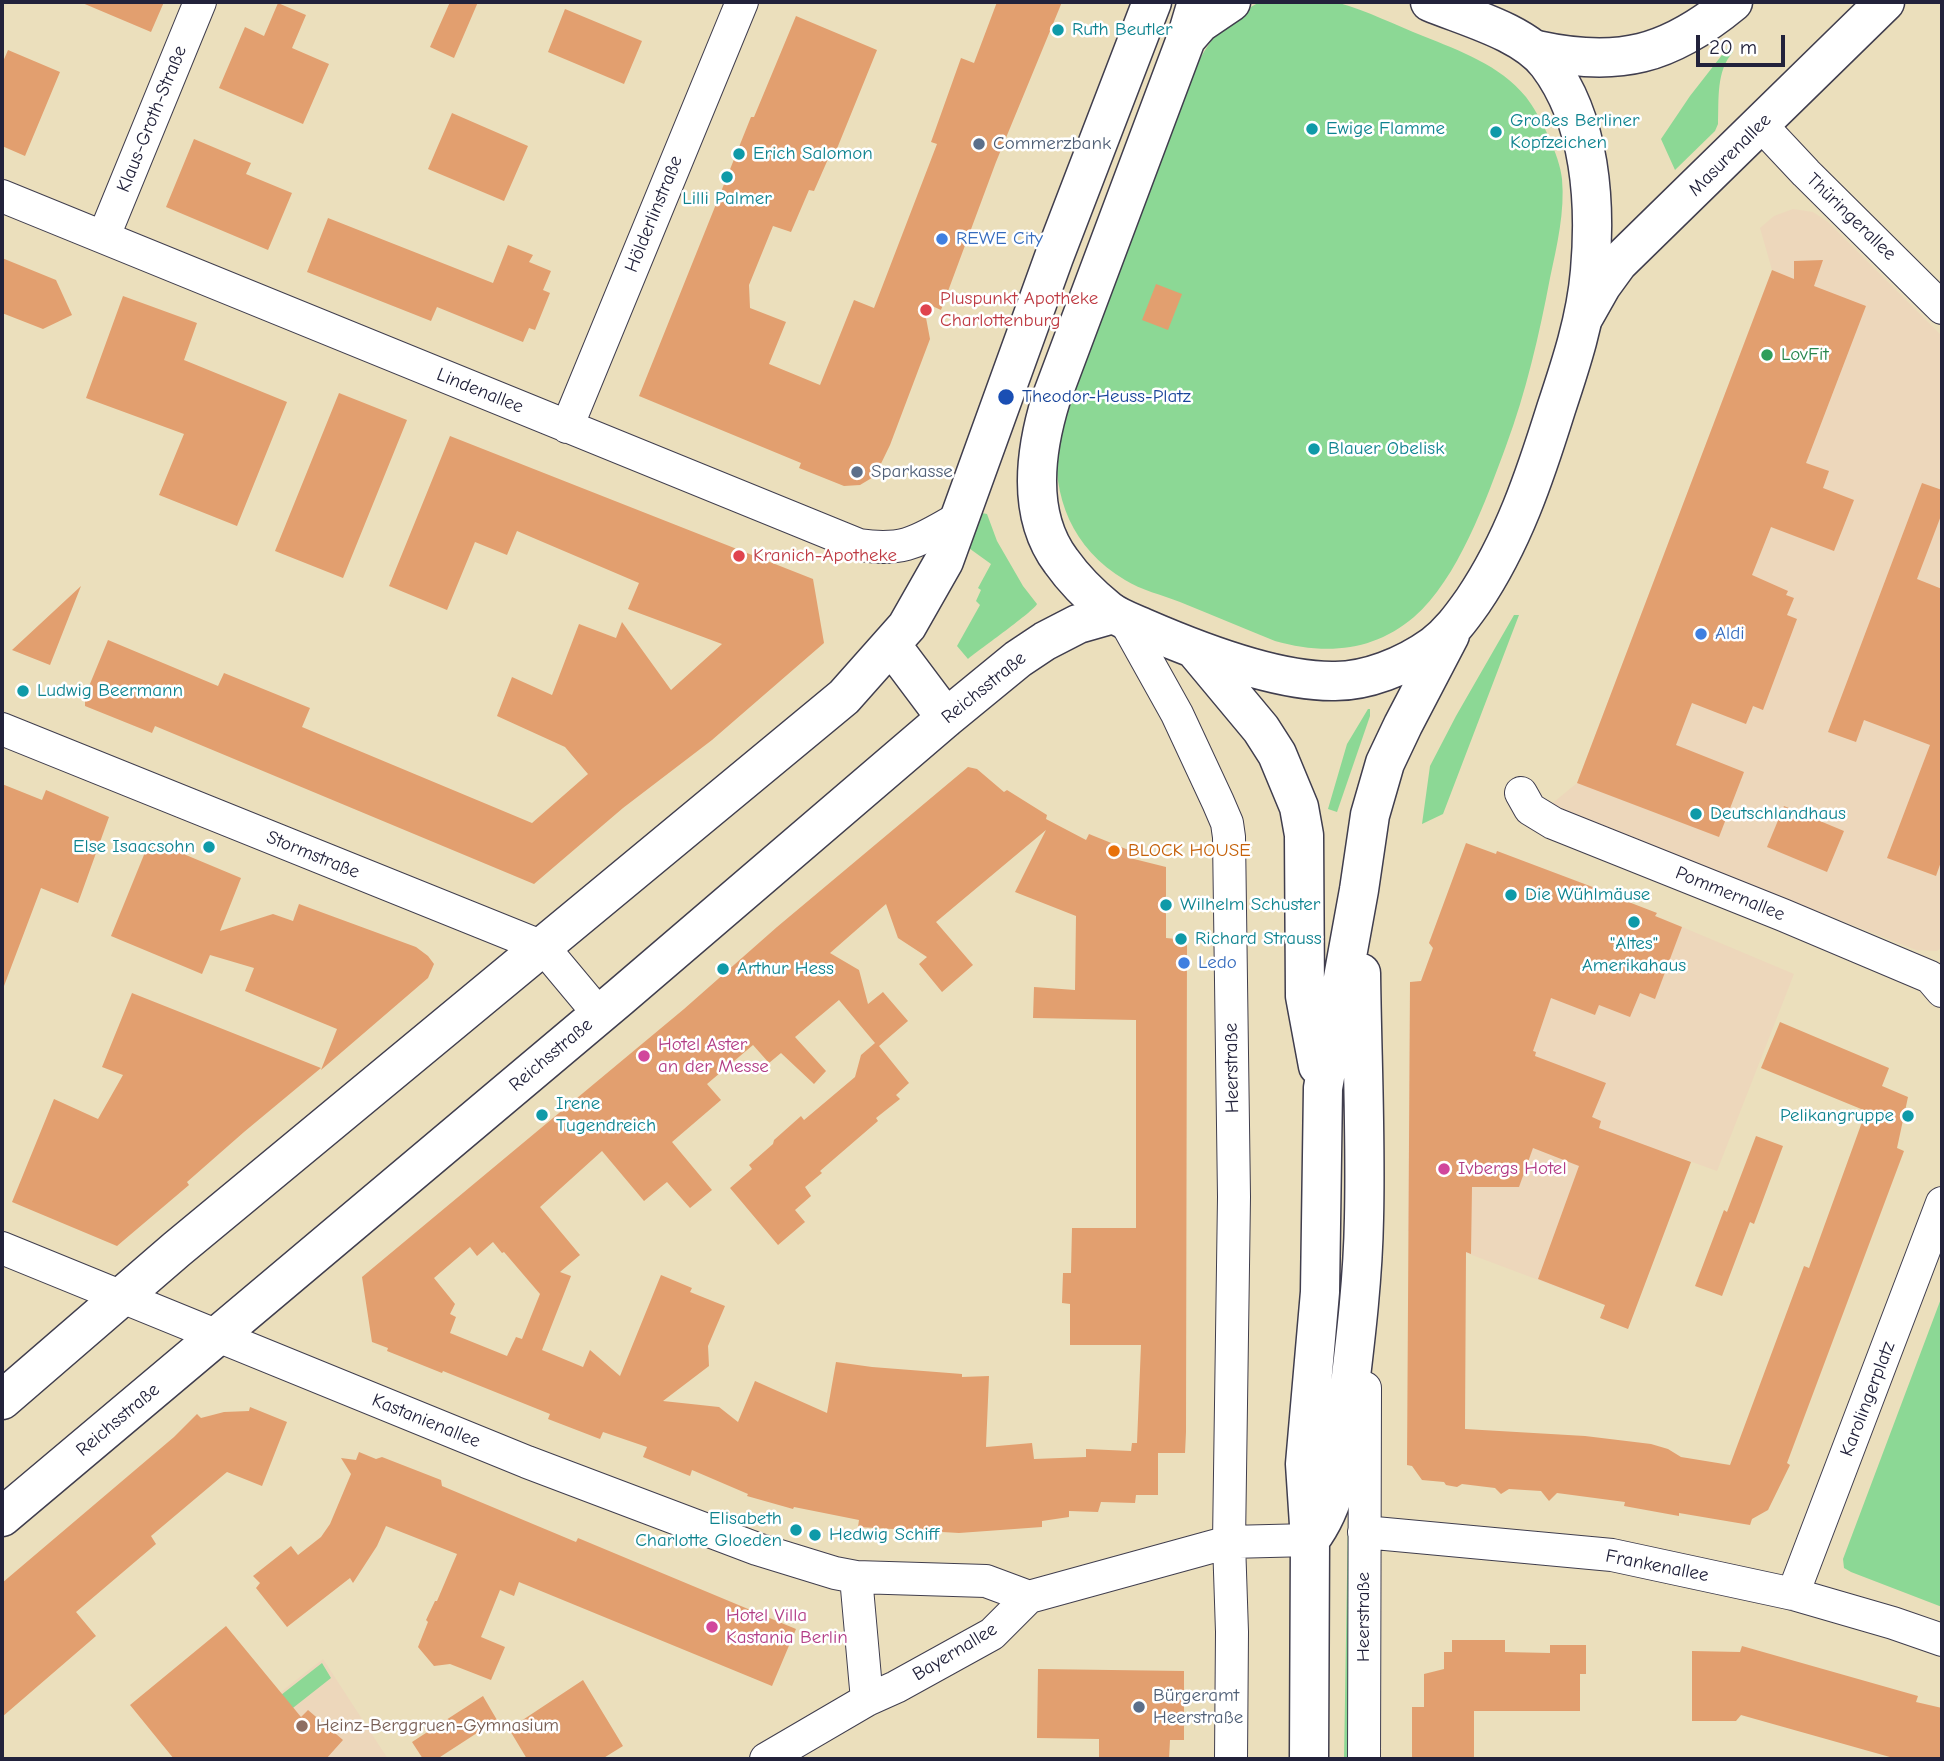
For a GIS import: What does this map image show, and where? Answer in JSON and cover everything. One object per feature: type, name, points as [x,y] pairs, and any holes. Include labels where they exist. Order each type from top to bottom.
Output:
[{"type":"main road","points":[[2,1400],[177,1249],[844,697],[892,646],[923,601],[944,561],[1054,257],[1152,2]]},
{"type":"main road","points":[[1197,2],[1186,39],[1051,399],[1040,436],[1037,482],[1039,509],[1046,533],[1061,561],[1118,616],[1196,651],[1266,671],[1302,678],[1333,682],[1366,677],[1395,667],[1431,647],[1454,627],[1486,582],[1524,505],[1584,315],[1590,270],[1592,216],[1588,164],[1573,110],[1550,67],[1537,50]]},
{"type":"main road","points":[[1186,39],[1200,23],[1231,2]]},
{"type":"main road","points":[[1430,2],[1501,31],[1537,50],[1586,59],[1640,54],[1680,40],[1733,2]]},
{"type":"main road","name":"Masurenallee","points":[[1584,315],[1618,263],[1885,2]]},
{"type":"main road","name":"Reichsstraße","points":[[2,1517],[1018,659],[1078,624],[1118,616]]},
{"type":"main road","name":"Heerstraße","points":[[1309,1759],[1310,1540],[1305,1464],[1321,1292],[1323,1088],[1359,890],[1365,835],[1385,763],[1454,627]]},
{"type":"main road","points":[[892,646],[946,718]]},
{"type":"main road","name":"Heerstraße","points":[[1196,651],[1261,729],[1277,754],[1299,807],[1304,835],[1305,996],[1323,1088]]},
{"type":"main road","name":"Heerstraße","points":[[1310,1540],[1324,1522],[1333,1503],[1341,1464],[1360,1306],[1364,1209],[1359,890]]},
{"type":"street","name":"Klaus-Groth-Straße","points":[[104,236],[200,2]]},
{"type":"street","name":"Hölderlinstraße","points":[[567,427],[742,2]]},
{"type":"street","name":"Thüringerallee","points":[[1760,124],[1805,173],[1942,308]]},
{"type":"street","name":"Lindenallee","points":[[2,196],[859,545],[885,549],[911,544],[959,518]]},
{"type":"street","name":"Heerstraße","points":[[1118,616],[1177,714],[1227,823],[1229,837],[1234,1197],[1229,1542],[1232,1632],[1231,1759]]},
{"type":"street","name":"Stormstraße","points":[[2,729],[543,947],[600,1014]]},
{"type":"street","name":"Pommernallee","points":[[1521,793],[1530,809],[1553,823],[1930,977],[1942,991]]},
{"type":"street","name":"Karolingerplatz","points":[[1793,1594],[1942,1203]]},
{"type":"street","name":"Kastanienallee","points":[[2,1248],[527,1462],[757,1549],[808,1566],[856,1577],[986,1581],[1029,1597]]},
{"type":"street","name":"Heerstraße","points":[[1360,1306],[1365,1362],[1364,1759]]},
{"type":"street","name":"Frankenallee","points":[[1364,1532],[1612,1555],[1793,1594],[1942,1640]]},
{"type":"street","points":[[1229,1542],[1310,1540]]},
{"type":"street","name":"Bayernallee","points":[[766,1759],[867,1700],[992,1634],[1029,1597],[1229,1542]]},
{"type":"street","points":[[856,1577],[867,1700]]},
{"type":"shaded area","points":[[1793,209],[1813,212],[1828,222],[1942,336],[1942,947],[1937,951],[1916,950],[1549,806],[1577,783],[1772,270],[1760,228],[1774,216]]},
{"type":"shaded area","points":[[1465,847],[1495,854],[1497,851],[1627,900],[1657,913],[1656,916],[1794,974],[1717,1171],[1662,1151],[1605,1305],[1408,1231],[1410,982],[1421,981],[1433,949],[1429,943]]},
{"type":"shaded area","name":"Heinz-Berggruen-Gymnasium","points":[[323,1659],[388,1759],[195,1759]]},
{"type":"green space","points":[[1260,2],[1339,3],[1479,60],[1504,76],[1526,97],[1543,125],[1562,179],[1560,229],[1531,364],[1506,446],[1469,538],[1444,582],[1414,617],[1382,637],[1348,647],[1312,648],[1275,641],[1125,580],[1091,553],[1079,537],[1069,520],[1058,481],[1057,438],[1191,77],[1204,52],[1226,24]]},
{"type":"green space","points":[[1729,46],[1733,52],[1721,77],[1718,124],[1715,131],[1675,170],[1661,139]]},
{"type":"green space","points":[[982,513],[987,514],[997,541],[1023,586],[1037,604],[968,659],[957,646],[980,605],[976,601],[981,590],[978,588],[991,564],[966,546]]},
{"type":"green space","points":[[1514,615],[1519,615],[1443,814],[1422,824],[1430,766]]},
{"type":"green space","points":[[1368,709],[1370,716],[1337,812],[1328,809],[1347,744]]},
{"type":"green space","points":[[1942,1296],[1942,1607],[1851,1572],[1844,1568],[1843,1559]]},
{"type":"green space","points":[[1349,1455],[1353,1759],[1344,1759]]},
{"type":"green space","points":[[322,1663],[331,1678],[228,1759],[199,1759]]},
{"type":"building","points":[[80,2],[164,2],[151,32]]},
{"type":"building","points":[[450,2],[478,2],[454,58],[430,47]]},
{"type":"building","points":[[997,2],[1062,2],[996,162],[941,310],[923,302],[930,339],[890,445],[875,476],[860,485],[844,486],[799,468],[801,463],[639,396],[751,117],[754,117],[796,16],[877,50],[836,151],[832,150],[814,191],[809,190],[791,232],[773,226],[749,285],[750,308],[786,322],[769,364],[820,385],[854,300],[874,308],[937,144],[931,142],[961,58],[974,63]]},
{"type":"building","points":[[278,3],[306,15],[292,48],[329,64],[303,124],[219,88],[245,27],[264,36]]},
{"type":"building","points":[[565,9],[642,41],[624,84],[548,52]]},
{"type":"building","points":[[8,50],[60,72],[25,156],[2,146],[2,64]]},
{"type":"building","points":[[452,113],[528,146],[504,201],[428,169]]},
{"type":"building","points":[[194,139],[251,163],[246,174],[292,193],[268,250],[166,207]]},
{"type":"building","points":[[328,218],[493,283],[508,245],[533,255],[529,262],[551,271],[543,290],[550,293],[535,330],[529,328],[523,342],[437,307],[431,321],[307,272]]},
{"type":"building","points":[[2,258],[56,280],[72,315],[43,329],[2,313]]},
{"type":"building","points":[[1823,260],[1814,286],[1866,306],[1806,463],[1829,471],[1823,488],[1854,500],[1834,551],[1771,527],[1752,575],[1788,591],[1786,595],[1794,598],[1787,615],[1797,619],[1763,710],[1753,706],[1746,724],[1692,703],[1676,745],[1744,772],[1719,837],[1577,783],[1772,270],[1794,279],[1794,261]]},
{"type":"building","points":[[1156,284],[1182,294],[1168,330],[1142,320]]},
{"type":"building","points":[[123,296],[197,323],[184,360],[287,402],[237,526],[159,495],[184,434],[86,398]]},
{"type":"building","points":[[339,393],[407,420],[343,578],[275,551]]},
{"type":"building","points":[[450,436],[813,579],[824,643],[712,740],[623,808],[534,884],[155,726],[152,733],[85,706],[85,696],[108,640],[218,686],[224,673],[310,708],[302,727],[532,823],[588,774],[565,747],[497,716],[512,677],[552,695],[579,624],[616,638],[622,622],[671,690],[722,644],[628,609],[639,583],[517,531],[507,555],[475,542],[447,610],[389,586]]},
{"type":"building","points":[[1922,483],[1942,490],[1942,513],[1917,579],[1942,589],[1942,859],[1936,876],[1887,858],[1930,745],[1864,720],[1856,742],[1828,732]]},
{"type":"building","points":[[81,586],[50,665],[12,650]]},
{"type":"building","points":[[968,767],[977,769],[1004,792],[1007,790],[1047,815],[1046,819],[1086,840],[1089,834],[1131,851],[1130,858],[1166,867],[1166,938],[1187,940],[1186,1432],[1185,1453],[1158,1453],[1158,1495],[1136,1495],[1135,1503],[1101,1502],[1098,1512],[1069,1511],[1069,1517],[1042,1521],[1042,1527],[959,1533],[858,1527],[859,1520],[794,1507],[793,1509],[747,1496],[748,1494],[692,1470],[690,1476],[643,1457],[647,1447],[603,1432],[600,1439],[548,1419],[550,1414],[387,1351],[388,1348],[372,1342],[362,1277],[684,1009]],"holes":[[[1046,830],[1015,892],[1076,916],[1075,990],[1034,987],[1033,1018],[1136,1020],[1136,1228],[1072,1228],[1071,1273],[1063,1273],[1062,1303],[1070,1304],[1070,1345],[1141,1345],[1137,1443],[1132,1443],[1131,1451],[1086,1449],[1086,1457],[1034,1459],[1032,1443],[986,1447],[989,1376],[962,1377],[962,1374],[836,1362],[827,1413],[755,1381],[738,1422],[719,1407],[663,1401],[709,1366],[708,1346],[725,1306],[690,1292],[692,1288],[661,1275],[620,1376],[590,1350],[583,1367],[542,1350],[571,1276],[560,1272],[580,1255],[540,1207],[602,1151],[644,1201],[667,1182],[690,1208],[712,1190],[672,1142],[721,1100],[707,1084],[753,1045],[769,1063],[781,1053],[814,1084],[826,1071],[795,1037],[839,1000],[875,1043],[861,1055],[855,1077],[804,1120],[801,1116],[749,1165],[752,1169],[730,1188],[778,1245],[805,1222],[795,1210],[811,1196],[805,1187],[878,1121],[876,1118],[900,1099],[896,1095],[909,1083],[879,1046],[908,1021],[883,992],[868,1004],[859,970],[830,953],[886,904],[898,938],[927,957],[919,964],[942,992],[973,965],[936,922]],[[493,1242],[540,1294],[522,1339],[516,1337],[507,1356],[450,1333],[456,1317],[450,1314],[455,1304],[434,1278],[470,1247],[477,1256]]]},
{"type":"building","points":[[2,784],[42,800],[46,790],[109,817],[78,903],[41,888],[4,986],[2,986]]},
{"type":"building","points":[[1784,806],[1844,831],[1827,872],[1767,847]]},
{"type":"building","points":[[150,840],[241,878],[220,931],[273,914],[293,921],[299,904],[416,947],[434,964],[428,978],[321,1070],[337,1029],[245,991],[254,968],[210,955],[202,974],[111,936]]},
{"type":"building","points":[[1466,843],[1496,854],[1497,851],[1627,900],[1682,927],[1655,999],[1640,993],[1630,1017],[1599,1005],[1595,1015],[1551,998],[1533,1051],[1536,1052],[1535,1056],[1606,1083],[1592,1117],[1601,1121],[1599,1128],[1691,1162],[1628,1329],[1600,1318],[1605,1305],[1538,1279],[1579,1166],[1533,1148],[1519,1187],[1472,1187],[1471,1254],[1466,1252],[1465,1429],[1585,1436],[1651,1444],[1668,1449],[1681,1457],[1730,1465],[1804,1266],[1809,1268],[1866,1111],[1761,1068],[1780,1022],[1889,1068],[1882,1086],[1908,1097],[1897,1148],[1904,1151],[1787,1463],[1790,1465],[1768,1510],[1752,1519],[1750,1525],[1679,1513],[1679,1516],[1624,1506],[1625,1502],[1557,1493],[1549,1501],[1541,1491],[1509,1489],[1501,1494],[1495,1488],[1462,1484],[1457,1487],[1444,1482],[1422,1480],[1412,1466],[1407,1465],[1410,982],[1421,981],[1433,948],[1429,943]]},
{"type":"building","points":[[132,993],[321,1068],[244,1132],[187,1182],[189,1185],[117,1246],[12,1202],[54,1099],[98,1119],[123,1075],[102,1067]]},
{"type":"building","points":[[1756,1136],[1783,1146],[1754,1224],[1750,1222],[1722,1296],[1695,1286]]},
{"type":"building","points":[[250,1407],[287,1422],[262,1486],[227,1472],[151,1536],[156,1544],[76,1612],[96,1636],[2,1717],[2,1583],[174,1437],[197,1414],[201,1418],[224,1412],[249,1411]]},
{"type":"building","points":[[359,1452],[376,1459],[382,1457],[441,1480],[442,1486],[576,1542],[578,1538],[796,1629],[772,1686],[519,1582],[514,1596],[500,1590],[481,1637],[505,1647],[491,1680],[450,1664],[434,1666],[418,1647],[428,1622],[426,1620],[457,1554],[386,1526],[377,1546],[353,1583],[350,1578],[287,1627],[256,1588],[260,1583],[253,1576],[291,1546],[298,1555],[321,1537],[330,1524],[351,1474],[341,1458],[356,1460]]},
{"type":"building","points":[[226,1626],[301,1717],[308,1710],[343,1740],[326,1759],[174,1759],[130,1705]]},
{"type":"building","points":[[1452,1640],[1505,1640],[1505,1652],[1550,1653],[1550,1645],[1586,1645],[1586,1674],[1580,1674],[1580,1711],[1474,1711],[1474,1759],[1412,1759],[1412,1707],[1424,1707],[1424,1674],[1444,1669],[1444,1652],[1452,1652]]},
{"type":"building","points":[[1742,1646],[1918,1696],[1916,1702],[1942,1708],[1942,1759],[1897,1759],[1741,1715],[1736,1721],[1692,1721],[1692,1651],[1740,1652]]},
{"type":"building","points":[[1038,1669],[1184,1671],[1184,1740],[1170,1740],[1169,1759],[1099,1759],[1099,1739],[1037,1738]]},
{"type":"building","points":[[583,1680],[623,1746],[602,1759],[527,1759],[509,1729]]},
{"type":"building","points":[[483,1696],[497,1720],[437,1759],[423,1759],[412,1742]]},
{"type":"place","name":"Ruth Beutler","points":[[1058,30]]},
{"type":"place","name":"Ewige Flamme","points":[[1312,129]]},
{"type":"place","name":"Großes Berliner Kopfzeichen","points":[[1496,132]]},
{"type":"place","name":"Commerzbank","points":[[979,144]]},
{"type":"place","name":"Erich Salomon","points":[[739,154]]},
{"type":"place","name":"Lilli Palmer","points":[[727,177]]},
{"type":"place","name":"REWE City","points":[[942,239]]},
{"type":"place","name":"Pluspunkt Apotheke Charlottenburg","points":[[926,310]]},
{"type":"place","name":"LovFit","points":[[1767,355]]},
{"type":"place","name":"Theodor-Heuss-Platz","points":[[1006,397]]},
{"type":"place","name":"Blauer Obelisk","points":[[1314,449]]},
{"type":"place","name":"Sparkasse","points":[[857,472]]},
{"type":"place","name":"Kranich-Apotheke","points":[[739,556]]},
{"type":"place","name":"Aldi","points":[[1701,634]]},
{"type":"place","name":"Ludwig Beermann","points":[[23,691]]},
{"type":"place","name":"Deutschlandhaus","points":[[1696,814]]},
{"type":"place","name":"Else Isaacsohn","points":[[209,847]]},
{"type":"place","name":"BLOCK HOUSE","points":[[1114,851]]},
{"type":"place","name":"Die Wühlmäuse","points":[[1511,895]]},
{"type":"place","name":"Wilhelm Schuster","points":[[1166,905]]},
{"type":"place","name":"\"Altes\" Amerikahaus","points":[[1634,922]]},
{"type":"place","name":"Richard Strauss","points":[[1181,939]]},
{"type":"place","name":"Ledo","points":[[1184,963]]},
{"type":"place","name":"Arthur Hess","points":[[723,969]]},
{"type":"place","name":"Hotel Aster an der Messe","points":[[644,1056]]},
{"type":"place","name":"Irene Tugendreich","points":[[542,1115]]},
{"type":"place","name":"Pelikangruppe","points":[[1908,1116]]},
{"type":"place","name":"Ivbergs Hotel","points":[[1444,1169]]},
{"type":"place","name":"Elisabeth Charlotte Gloeden","points":[[796,1530]]},
{"type":"place","name":"Hedwig Schiff","points":[[815,1535]]},
{"type":"place","name":"Hotel Villa Kastania Berlin","points":[[712,1627]]},
{"type":"place","name":"Bürgeramt Heerstraße","points":[[1139,1707]]},
{"type":"place","name":"Heinz-Berggruen-Gymnasium","points":[[302,1726]]}]
